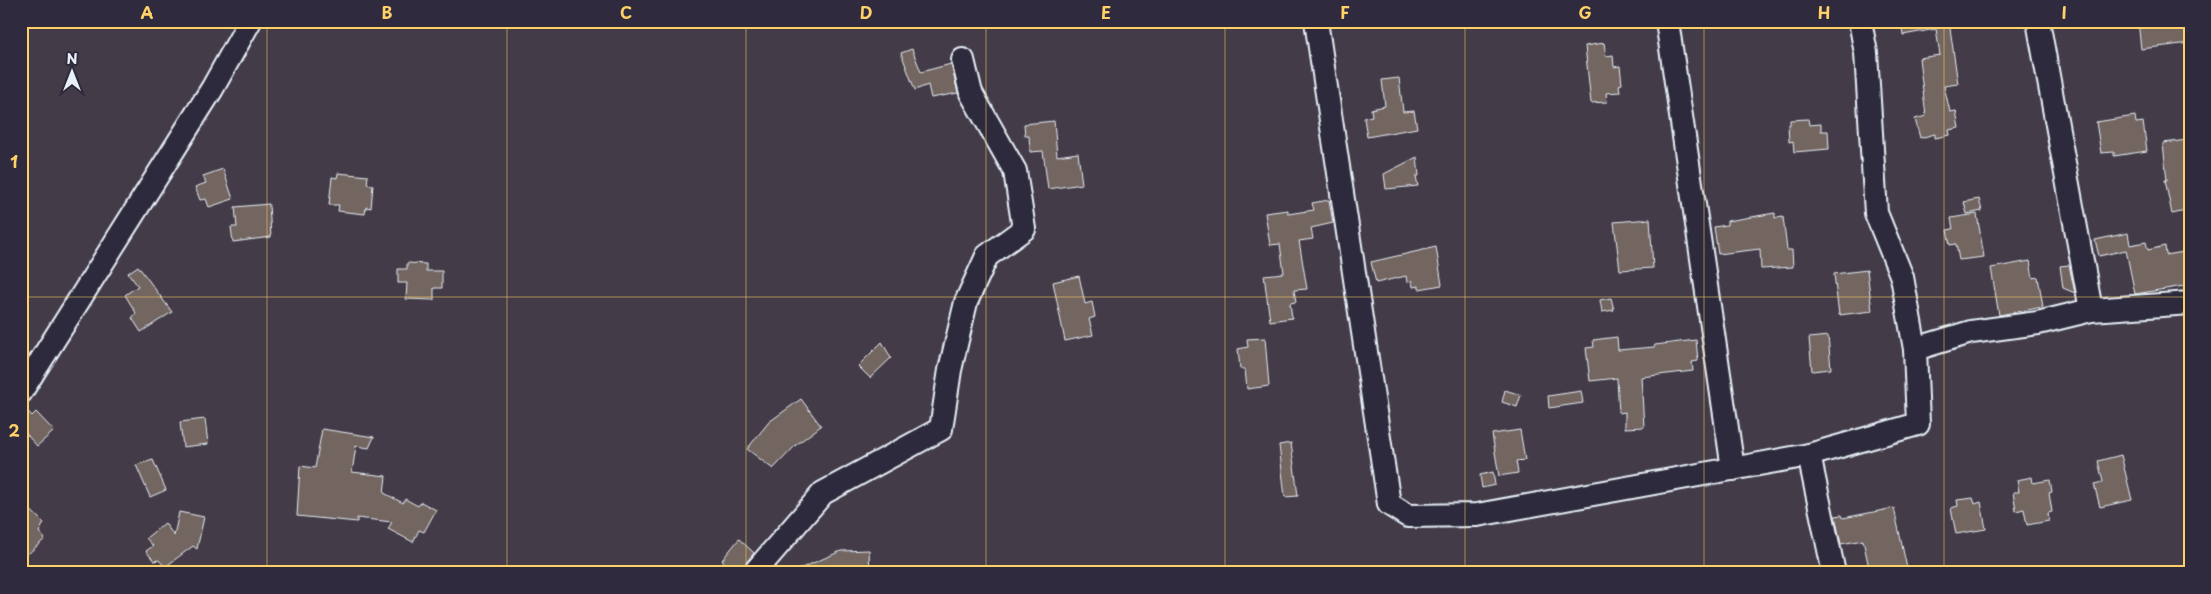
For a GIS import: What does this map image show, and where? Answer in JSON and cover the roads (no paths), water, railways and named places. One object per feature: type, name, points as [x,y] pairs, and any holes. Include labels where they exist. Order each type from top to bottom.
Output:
[{"type":"street","points":[[21,392],[212,89],[250,21]]},
{"type":"street","points":[[1316,21],[1389,504],[1408,516],[1477,515],[1733,469],[1809,455],[1918,424],[1915,349],[1902,277],[1876,213],[1866,53],[1860,21]]},
{"type":"street","points":[[1667,21],[1733,469]]},
{"type":"street","points":[[2038,21],[2091,310]]},
{"type":"street","points":[[754,573],[822,493],[941,429],[950,370],[966,302],[987,256],[1024,229],[1016,171],[971,93],[963,60]]},
{"type":"street","points":[[1915,349],[1971,332],[2038,323],[2091,310],[2190,303]]},
{"type":"street","points":[[1809,455],[1834,573]]}]
